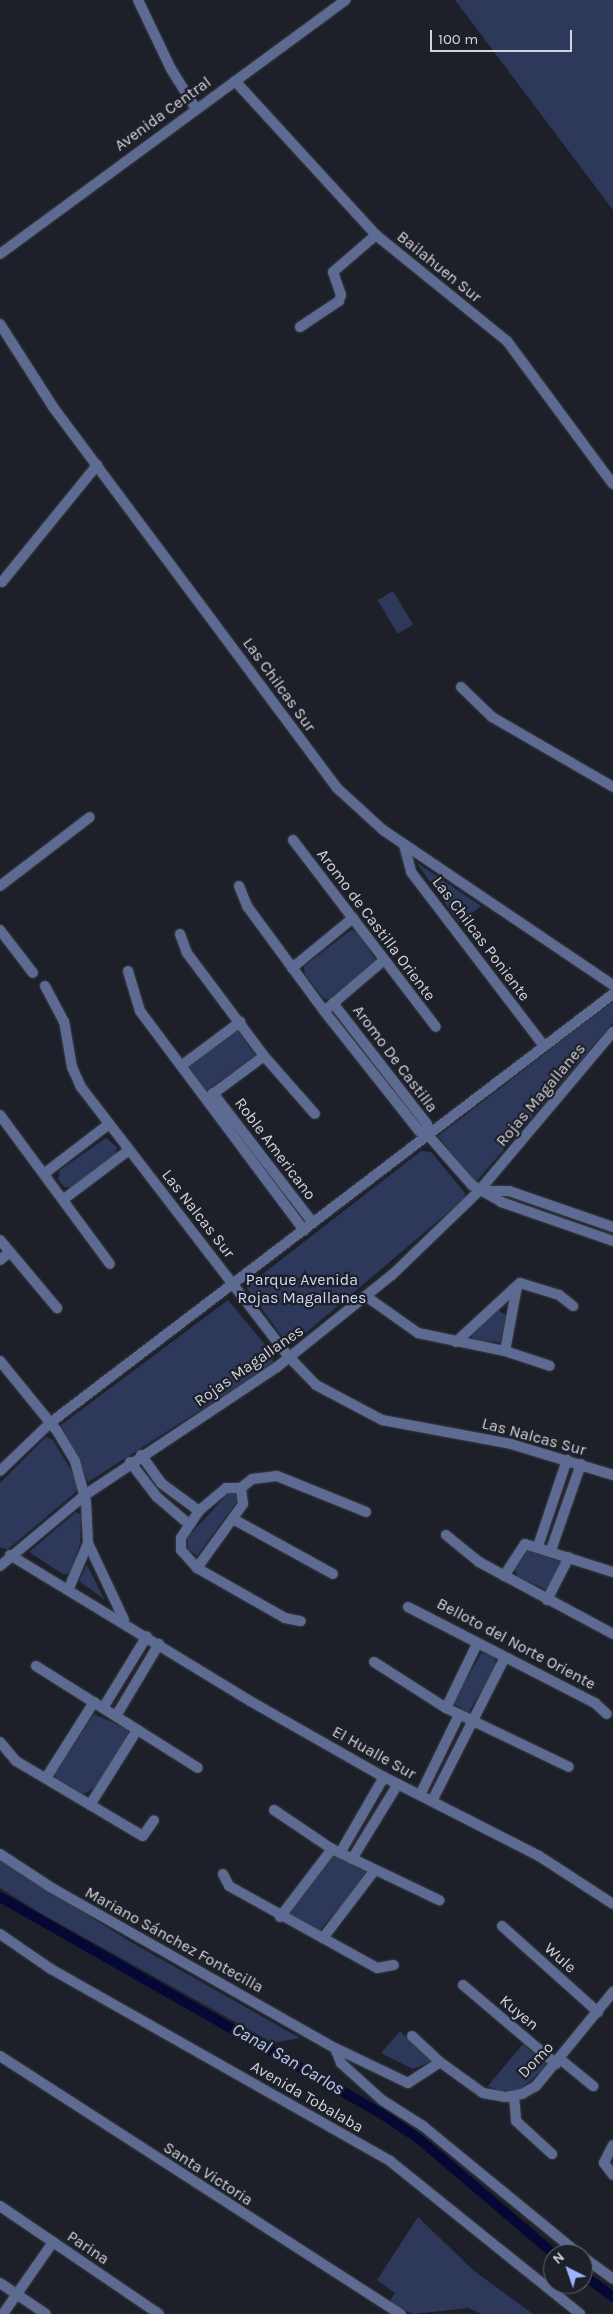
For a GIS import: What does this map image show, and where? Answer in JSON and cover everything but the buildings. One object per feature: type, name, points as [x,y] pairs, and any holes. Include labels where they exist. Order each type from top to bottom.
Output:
[{"type":"street","points":[[138,0],[170,70],[196,109]]},
{"type":"street","name":"Avenida Central","points":[[0,254],[346,0]]},
{"type":"street","name":"Bailahuen Sur","points":[[235,81],[376,235],[507,342],[613,484]]},
{"type":"street","points":[[300,327],[339,301],[341,295],[334,272],[376,235]]},
{"type":"street","name":"Las Chilcas Sur","points":[[0,324],[97,466],[330,780],[404,845],[613,986]]},
{"type":"street","points":[[2,582],[97,466]]},
{"type":"street","points":[[461,687],[492,717],[613,787]]},
{"type":"street","points":[[0,886],[90,817]]},
{"type":"street","name":"Aromo de Castilla Oriente","points":[[293,840],[436,1027]]},
{"type":"street","name":"Las Chilcas Poniente","points":[[404,845],[411,872],[544,1046]]},
{"type":"street","name":"Aromo De Castilla","points":[[239,886],[247,906],[292,968],[418,1131],[428,1135],[479,1191]]},
{"type":"street","points":[[292,968],[353,918]]},
{"type":"street","points":[[0,930],[33,973]]},
{"type":"street","points":[[180,934],[188,953],[264,1056],[315,1114]]},
{"type":"street","name":"Aromo De Castilla","points":[[324,1011],[384,960]]},
{"type":"street","name":"Roble Americano","points":[[128,971],[140,1012],[180,1066],[209,1096],[313,1223]]},
{"type":"street","name":"Las Nalcas Sur","points":[[45,986],[64,1021],[74,1074],[109,1124],[290,1358],[326,1392],[382,1420],[511,1444],[613,1475]]},
{"type":"street","name":"Rojas Magallanes","points":[[0,1471],[50,1423],[613,994]]},
{"type":"street","name":"Aromo De Castilla","points":[[333,1003],[427,1124],[428,1135]]},
{"type":"street","points":[[180,1066],[240,1022]]},
{"type":"street","name":"Rojas Magallanes","points":[[0,1566],[5,1554],[130,1462],[290,1358],[367,1297],[479,1191],[613,1032]]},
{"type":"street","name":"Roble Americano","points":[[209,1096],[264,1056]]},
{"type":"street","name":"Roble Americano","points":[[209,1096],[304,1230]]},
{"type":"street","points":[[0,1114],[110,1264]]},
{"type":"street","points":[[45,1173],[109,1124]]},
{"type":"street","points":[[64,1199],[129,1150]]},
{"type":"street","points":[[479,1191],[509,1191],[613,1227]]},
{"type":"street","points":[[479,1191],[613,1241]]},
{"type":"street","points":[[0,1240],[57,1308]]},
{"type":"street","points":[[0,1260],[10,1252]]},
{"type":"street","points":[[456,1342],[517,1285],[527,1283],[572,1306]]},
{"type":"street","points":[[505,1351],[517,1285]]},
{"type":"street","points":[[367,1297],[380,1310],[418,1333],[505,1351],[550,1366]]},
{"type":"street","points":[[0,1361],[70,1450],[85,1495],[88,1543],[124,1621]]},
{"type":"street","points":[[141,1455],[161,1483],[199,1511]]},
{"type":"street","points":[[538,1546],[567,1460]]},
{"type":"street","points":[[130,1462],[157,1497],[190,1525]]},
{"type":"street","points":[[551,1550],[581,1464]]},
{"type":"street","points":[[301,1621],[285,1618],[197,1568],[181,1550],[181,1538],[199,1511],[226,1488],[241,1488],[252,1479],[277,1476],[366,1512]]},
{"type":"street","points":[[197,1568],[243,1504],[241,1488]]},
{"type":"street","points":[[233,1519],[333,1574]]},
{"type":"street","points":[[446,1535],[504,1576],[613,1634]]},
{"type":"street","points":[[69,1588],[88,1543]]},
{"type":"street","points":[[504,1576],[519,1548],[538,1546],[613,1572]]},
{"type":"street","name":"El Hualle Sur","points":[[5,1554],[69,1588],[159,1644],[384,1777],[539,1856],[613,1904]]},
{"type":"street","points":[[547,1600],[570,1557]]},
{"type":"street","name":"Belloto del Norte Oriente","points":[[408,1607],[595,1703],[607,1714]]},
{"type":"street","points":[[46,1778],[148,1636]]},
{"type":"street","points":[[116,1716],[159,1644]]},
{"type":"street","points":[[446,1708],[477,1644]]},
{"type":"street","points":[[432,1801],[505,1657]]},
{"type":"street","points":[[374,1662],[446,1708],[569,1767]]},
{"type":"street","points":[[36,1666],[198,1768]]},
{"type":"street","points":[[420,1795],[459,1715]]},
{"type":"street","points":[[90,1805],[138,1730]]},
{"type":"street","points":[[0,1742],[16,1760],[143,1836],[154,1820]]},
{"type":"street","points":[[280,1917],[336,1851],[384,1777]]},
{"type":"street","points":[[352,1859],[398,1784]]},
{"type":"street","points":[[274,1810],[336,1851],[374,1871],[438,1900]]},
{"type":"street","name":"Mariano Sánchez Fontecilla","points":[[0,1854],[52,1888],[335,2048],[408,2083],[440,2062]]},
{"type":"street","points":[[323,1938],[374,1871]]},
{"type":"street","points":[[223,1874],[229,1886],[280,1917],[377,1968],[394,1965]]},
{"type":"street","name":"Wule","points":[[502,1926],[598,2012]]},
{"type":"street","name":"Avenida Tobalaba","points":[[0,1934],[51,1969],[390,2161],[580,2314]]},
{"type":"street","name":"Kuyen","points":[[463,1984],[558,2061],[593,2086]]},
{"type":"street","name":"Domo","points":[[412,2036],[440,2062],[484,2093],[514,2096],[536,2086],[611,1999]]},
{"type":"street","points":[[335,2048],[341,2064],[382,2100],[423,2126],[567,2244]]},
{"type":"street","name":"Santa Victoria","points":[[0,2056],[401,2314]]},
{"type":"street","points":[[514,2096],[516,2121],[552,2154]]},
{"type":"street","points":[[613,2145],[604,2163],[613,2175]]},
{"type":"street","name":"Parina","points":[[0,2206],[159,2314]]},
{"type":"street","points":[[3,2314],[53,2242]]},
{"type":"street","points":[[593,2265],[613,2280]]},
{"type":"street","points":[[0,2283],[46,2314]]},
{"type":"green space","points":[[455,0],[613,0],[613,210]]},
{"type":"green space","points":[[393,591],[413,624],[398,634],[378,600]]},
{"type":"green space","points":[[416,862],[481,906],[459,923]]},
{"type":"green space","points":[[351,930],[357,931],[377,962],[330,999],[324,999],[305,975],[304,966]]},
{"type":"green space","points":[[613,1001],[613,1023],[475,1183],[438,1136]]},
{"type":"green space","points":[[237,1029],[256,1056],[206,1091],[187,1064]]},
{"type":"green space","points":[[106,1138],[117,1147],[115,1156],[73,1187],[64,1187],[58,1179],[60,1170]]},
{"type":"green space","name":"Parque Avenida Rojas Magallanes","points":[[421,1151],[431,1152],[465,1193],[465,1198],[293,1344],[286,1342],[246,1287]]},
{"type":"green space","name":"Parque Avenida Rojas Magallanes","points":[[228,1300],[272,1353],[273,1364],[88,1482],[61,1425]]},
{"type":"green space","points":[[498,1310],[507,1316],[500,1342],[472,1340],[472,1334]]},
{"type":"green space","points":[[46,1437],[53,1440],[79,1483],[76,1492],[7,1550],[0,1547],[0,1483]]},
{"type":"green space","points":[[232,1489],[241,1496],[197,1556],[188,1549],[187,1538]]},
{"type":"green space","points":[[76,1512],[81,1515],[80,1543],[71,1572],[64,1575],[29,1552]]},
{"type":"green space","points":[[525,1549],[561,1562],[547,1590],[518,1577],[514,1568]]},
{"type":"green space","points":[[87,1565],[105,1600],[79,1581]]},
{"type":"green space","points":[[482,1652],[494,1657],[497,1666],[468,1713],[453,1703]]},
{"type":"green space","points":[[94,1714],[127,1729],[130,1738],[94,1788],[81,1796],[56,1781],[55,1773]]},
{"type":"green space","points":[[335,1855],[364,1868],[367,1878],[318,1932],[290,1917],[290,1910]]},
{"type":"green space","points":[[0,1860],[129,1941],[300,2038],[273,2043],[42,1914],[0,1888]]},
{"type":"green space","points":[[400,2031],[432,2061],[413,2069],[381,2053]]},
{"type":"green space","points":[[523,2044],[548,2065],[520,2090],[499,2091],[488,2086]]},
{"type":"green space","points":[[418,2217],[474,2271],[533,2314],[482,2314],[468,2308],[414,2314],[394,2307],[389,2302],[395,2293],[377,2280]]},
{"type":"waterway","name":"Canal San Carlos","points":[[0,1897],[379,2112],[419,2139],[543,2245]]},
{"type":"waterway","name":"Canal San Carlos","points":[[593,2282],[613,2297]]}]
